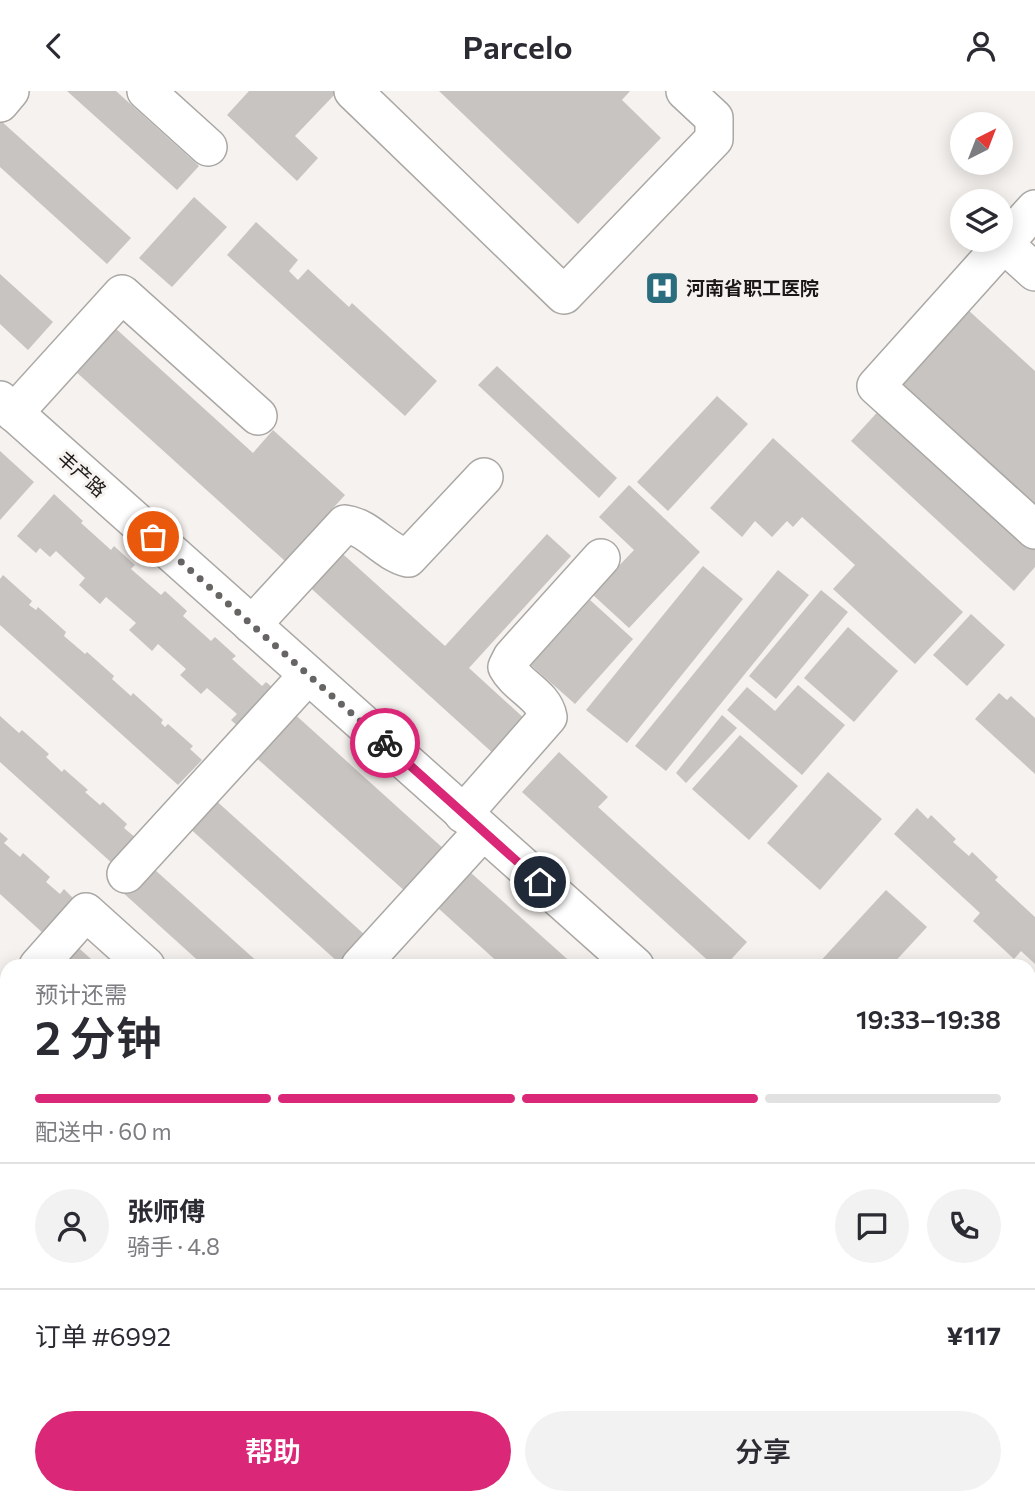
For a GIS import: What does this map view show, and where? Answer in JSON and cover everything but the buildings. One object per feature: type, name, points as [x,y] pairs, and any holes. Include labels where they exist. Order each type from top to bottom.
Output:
[{"type":"street","points":[[0,103],[10,91]]},
{"type":"street","points":[[146,91],[208,147]]},
{"type":"street","points":[[353,91],[564,295],[714,139],[713,118],[685,91]]},
{"type":"street","points":[[1013,234],[1035,209]]},
{"type":"street","points":[[997,252],[876,386],[1035,530]]},
{"type":"street","points":[[1013,252],[1035,272]]},
{"type":"street","points":[[7,407],[122,294],[258,417]]},
{"type":"street","name":"丰产路","points":[[7,407],[627,959]]},
{"type":"street","points":[[252,625],[345,524],[356,525],[394,555],[408,558],[484,477]]},
{"type":"street","points":[[365,959],[473,822],[548,717],[546,706],[512,677],[506,667],[601,558]]},
{"type":"street","points":[[126,874],[308,675]]},
{"type":"street","points":[[44,959],[86,912],[138,959]]},
{"type":"way so far","points":[[153,537],[385,743]]},
{"type":"place","name":"河南省职工医院","points":[[662,288]]},
{"type":"route","points":[[385,743],[540,882]]}]
